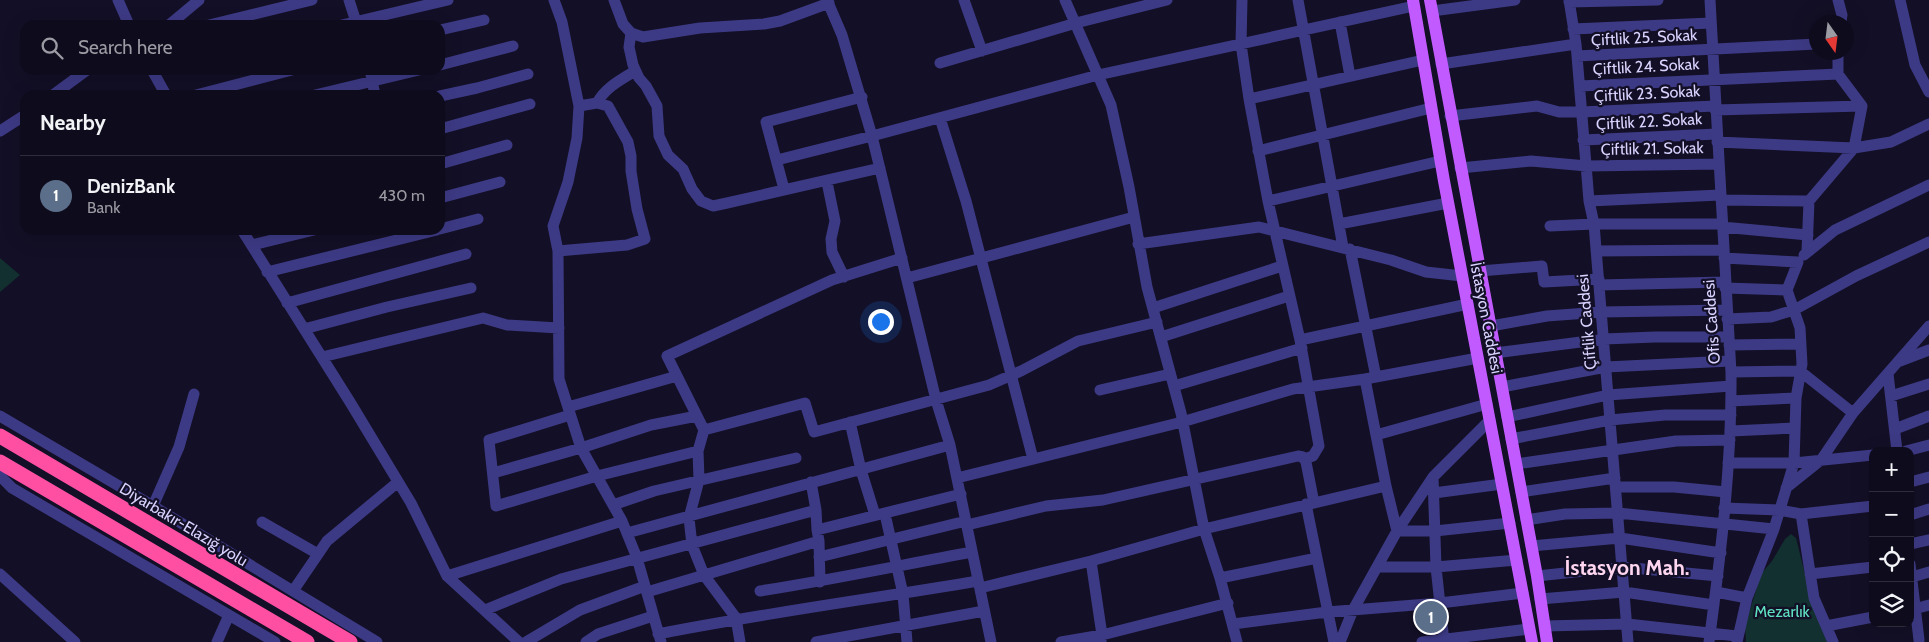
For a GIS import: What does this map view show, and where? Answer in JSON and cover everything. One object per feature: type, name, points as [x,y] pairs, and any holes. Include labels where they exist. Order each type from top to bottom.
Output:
[{"type":"highway","name":"Diyarbakır-Elazığ yolu","points":[[0,436],[350,637]]},
{"type":"highway","points":[[0,462],[307,642]]},
{"type":"main road","name":"İstasyon Caddesi","points":[[1413,3],[1440,161],[1532,642]]},
{"type":"main road","points":[[1431,5],[1450,116],[1537,576],[1547,642]]},
{"type":"street","points":[[118,0],[127,20]]},
{"type":"street","points":[[175,20],[199,0]]},
{"type":"street","points":[[230,20],[312,0]]},
{"type":"street","points":[[349,0],[355,20]]},
{"type":"street","points":[[368,20],[448,0]]},
{"type":"street","points":[[554,0],[562,22],[579,106],[577,138],[568,182],[554,226],[558,251],[559,379],[581,448],[627,533],[646,589],[659,638],[736,618],[979,585],[1090,562],[1204,529],[1386,486]]},
{"type":"street","points":[[614,0],[623,24],[631,33],[643,37],[700,28],[764,24],[780,21],[828,2],[842,35],[862,96],[936,400],[950,445],[991,642]]},
{"type":"street","points":[[964,0],[982,51]]},
{"type":"street","points":[[1065,0],[1111,104],[1138,244],[1156,322],[1174,386],[1204,529],[1228,603],[1237,642]]},
{"type":"street","points":[[940,63],[1167,0]]},
{"type":"street","points":[[820,557],[1046,506],[1103,500],[1298,456],[1304,459],[1313,456],[1319,446],[1301,344],[1268,201],[1249,99],[1241,44],[1242,0]]},
{"type":"street","points":[[1298,0],[1339,224],[1365,326],[1376,435],[1397,531]]},
{"type":"street","points":[[1431,5],[1514,0]]},
{"type":"street","points":[[1569,1],[1658,0]]},
{"type":"street","name":"Ofis Caddesi","points":[[1710,0],[1731,386],[1730,435],[1721,553],[1710,637]]},
{"type":"street","points":[[1838,0],[1842,15]]},
{"type":"street","points":[[1900,0],[1915,65],[1929,92]]},
{"type":"street","name":"Çiftlik Caddesi","points":[[1569,1],[1576,44],[1583,140],[1594,224],[1628,642]]},
{"type":"street","points":[[777,160],[940,118],[1098,74],[1340,22],[1413,3]]},
{"type":"street","points":[[445,29],[484,20]]},
{"type":"street","points":[[1340,22],[1350,76]]},
{"type":"street","points":[[1573,29],[1711,23]]},
{"type":"street","points":[[631,33],[629,47],[635,70],[657,106],[659,136],[668,155],[683,169],[701,201],[713,206],[784,189],[827,182],[880,168]]},
{"type":"street","points":[[1441,64],[1576,44]]},
{"type":"street","name":"Çiftlik 25. Sokak","points":[[1577,56],[1809,44]]},
{"type":"street","points":[[445,64],[513,46]]},
{"type":"street","points":[[1249,99],[1422,60]]},
{"type":"street","points":[[1807,251],[1810,201],[1854,148],[1862,106],[1838,74],[1838,60]]},
{"type":"street","points":[[597,104],[602,94],[635,70]]},
{"type":"street","points":[[445,95],[528,74]]},
{"type":"street","name":"Çiftlik 24. Sokak","points":[[1580,86],[1714,78],[1838,74]]},
{"type":"street","points":[[60,90],[80,75]]},
{"type":"street","points":[[157,75],[164,90]]},
{"type":"street","points":[[215,90],[273,75]]},
{"type":"street","points":[[330,90],[371,76],[374,90]]},
{"type":"street","points":[[784,189],[766,122],[862,96]]},
{"type":"street","points":[[445,128],[530,104]]},
{"type":"street","points":[[558,251],[627,245],[645,239],[637,209],[628,142],[608,106],[597,104],[579,106]]},
{"type":"street","name":"Çiftlik 23. Sokak","points":[[1450,116],[1536,106],[1559,112],[1862,106]]},
{"type":"street","points":[[1258,151],[1431,108]]},
{"type":"street","points":[[0,131],[20,118]]},
{"type":"street","points":[[940,118],[966,201],[1033,459]]},
{"type":"street","name":"Çiftlik 22. Sokak","points":[[1583,140],[1717,138],[1854,148],[1891,142],[1929,124]]},
{"type":"street","points":[[445,163],[507,145]]},
{"type":"street","points":[[1268,201],[1440,161]]},
{"type":"street","name":"Çiftlik 21. Sokak","points":[[1460,168],[1531,161],[1587,166],[1718,164]]},
{"type":"street","points":[[445,197],[500,182]]},
{"type":"street","points":[[827,182],[835,221],[831,239],[832,252],[844,276]]},
{"type":"street","points":[[1545,626],[1627,624],[1710,637],[1737,639],[1747,598],[1774,529],[1794,463],[1796,398],[1802,364],[1800,328],[1787,290],[1798,262],[1807,251],[1835,230],[1929,185]]},
{"type":"street","points":[[1590,201],[1720,197],[1810,201]]},
{"type":"street","points":[[1339,224],[1448,203]]},
{"type":"street","points":[[907,278],[1134,217]]},
{"type":"street","points":[[445,228],[478,219]]},
{"type":"street","points":[[1550,226],[1594,224],[1722,226],[1808,235]]},
{"type":"street","points":[[1138,244],[1258,227],[1391,260],[1426,272],[1462,276]]},
{"type":"street","points":[[245,235],[398,482],[447,576],[519,642]]},
{"type":"street","points":[[252,245],[293,235]]},
{"type":"street","points":[[267,272],[418,235]]},
{"type":"street","points":[[1491,326],[1547,316],[1601,312],[1727,314],[1772,317],[1794,310],[1856,276],[1929,242]]},
{"type":"street","points":[[1596,251],[1724,254],[1798,262]]},
{"type":"street","points":[[287,302],[466,254]]},
{"type":"street","points":[[740,642],[736,618],[704,575],[692,545],[689,518],[699,480],[698,451],[704,430],[667,356],[832,280],[902,258]]},
{"type":"street","points":[[1153,308],[1282,266]]},
{"type":"street","points":[[1480,271],[1542,266],[1544,282],[1725,285],[1787,290]]},
{"type":"street","points":[[304,329],[387,307],[472,288]]},
{"type":"street","points":[[1160,337],[1289,296]]},
{"type":"street","points":[[1174,386],[1301,344],[1365,326],[1468,304]]},
{"type":"street","points":[[322,357],[483,318],[507,325],[558,328]]},
{"type":"street","points":[[704,430],[805,403],[814,432],[989,385],[1011,376],[1078,341],[1156,322]]},
{"type":"street","points":[[1786,488],[1821,460],[1854,413],[1929,326]]},
{"type":"street","points":[[1495,353],[1604,339],[1655,337],[1801,344]]},
{"type":"street","points":[[1899,361],[1929,350]]},
{"type":"street","points":[[957,478],[1182,422],[1264,397],[1308,386],[1371,378],[1478,358]]},
{"type":"street","points":[[1502,387],[1606,366],[1730,367],[1800,371],[1854,413]]},
{"type":"street","points":[[1100,390],[1170,374]]},
{"type":"street","points":[[1888,374],[1897,447]]},
{"type":"street","points":[[677,376],[569,411],[489,440],[496,506],[597,476],[698,451]]},
{"type":"street","points":[[1891,396],[1929,384]]},
{"type":"street","points":[[1507,418],[1608,395],[1731,386]]},
{"type":"street","points":[[153,506],[179,447],[194,394]]},
{"type":"street","points":[[1731,401],[1796,398]]},
{"type":"street","points":[[1376,435],[1487,404]]},
{"type":"street","points":[[1511,439],[1610,420],[1665,415],[1731,414]]},
{"type":"street","points":[[0,416],[294,590],[350,637],[377,642]]},
{"type":"street","points":[[492,473],[581,448],[651,425],[697,416]]},
{"type":"street","points":[[1895,429],[1929,416]]},
{"type":"street","points":[[1340,642],[1353,610],[1397,531],[1433,477],[1490,420]]},
{"type":"street","points":[[850,422],[861,470],[892,541],[903,594],[904,626],[907,642]]},
{"type":"street","points":[[1516,464],[1676,441],[1795,428]]},
{"type":"street","points":[[627,533],[689,518],[810,482],[950,445]]},
{"type":"street","points":[[1914,449],[1929,445]]},
{"type":"street","points":[[1728,463],[1794,463],[1869,455]]},
{"type":"street","points":[[613,506],[654,491],[796,458]]},
{"type":"street","points":[[1304,459],[1317,558],[1334,642]]},
{"type":"street","points":[[0,476],[12,488],[275,642]]},
{"type":"street","points":[[1433,477],[1436,567],[1444,641]]},
{"type":"street","points":[[1914,481],[1929,477]]},
{"type":"street","points":[[294,590],[327,541],[398,482]]},
{"type":"street","points":[[810,482],[816,510],[820,582]]},
{"type":"street","points":[[1521,492],[1615,483],[1726,492]]},
{"type":"street","points":[[1434,493],[1502,484]]},
{"type":"street","points":[[526,642],[580,610],[646,589],[704,575],[880,514],[961,494]]},
{"type":"street","points":[[1724,508],[1780,510],[1801,514],[1869,506]]},
{"type":"street","points":[[1914,514],[1929,509]]},
{"type":"street","points":[[485,610],[561,580],[816,510]]},
{"type":"street","points":[[1526,520],[1565,514],[1618,514],[1774,529]]},
{"type":"street","points":[[1801,514],[1814,598],[1833,642]]},
{"type":"street","points":[[447,576],[622,521]]},
{"type":"street","points":[[262,522],[318,554]]},
{"type":"street","points":[[1397,531],[1435,532],[1510,523]]},
{"type":"street","points":[[1531,546],[1620,538],[1721,553]]},
{"type":"street","points":[[1914,543],[1929,540]]},
{"type":"street","points":[[760,591],[820,582],[897,565],[972,552]]},
{"type":"street","points":[[1220,578],[1317,558]]},
{"type":"street","points":[[1377,567],[1436,567],[1517,560]]},
{"type":"street","points":[[1090,562],[1101,639]]},
{"type":"street","points":[[1537,576],[1622,567],[1718,576]]},
{"type":"street","points":[[1810,574],[1869,567]]},
{"type":"street","points":[[1914,576],[1929,572]]},
{"type":"street","points":[[0,574],[75,642]]},
{"type":"street","points":[[1540,599],[1624,592],[1714,605]]},
{"type":"street","points":[[1716,592],[1747,598]]},
{"type":"street","points":[[1233,624],[1328,612],[1440,603],[1523,593]]},
{"type":"street","points":[[1061,642],[1101,639],[1228,603]]},
{"type":"street","points":[[1914,609],[1929,605]]},
{"type":"street","points":[[816,642],[984,611]]},
{"type":"street","points":[[1914,613],[1920,640]]},
{"type":"street","points":[[217,642],[229,615]]},
{"type":"street","points":[[586,642],[598,634],[653,616]]},
{"type":"street","points":[[1826,626],[1869,618]]},
{"type":"street","points":[[1422,642],[1444,641],[1529,629]]},
{"type":"green space","points":[[0,258],[20,275],[0,292]]},
{"type":"green space","name":"Mezarlık","points":[[1791,534],[1796,538],[1812,602],[1827,642],[1746,642],[1745,626],[1761,574],[1772,561],[1785,539]]},
{"type":"place","name":"DenizBank","points":[[1431,617]]},
{"type":"district","name":"İstasyon Mah.","points":[[1627,568]]}]
